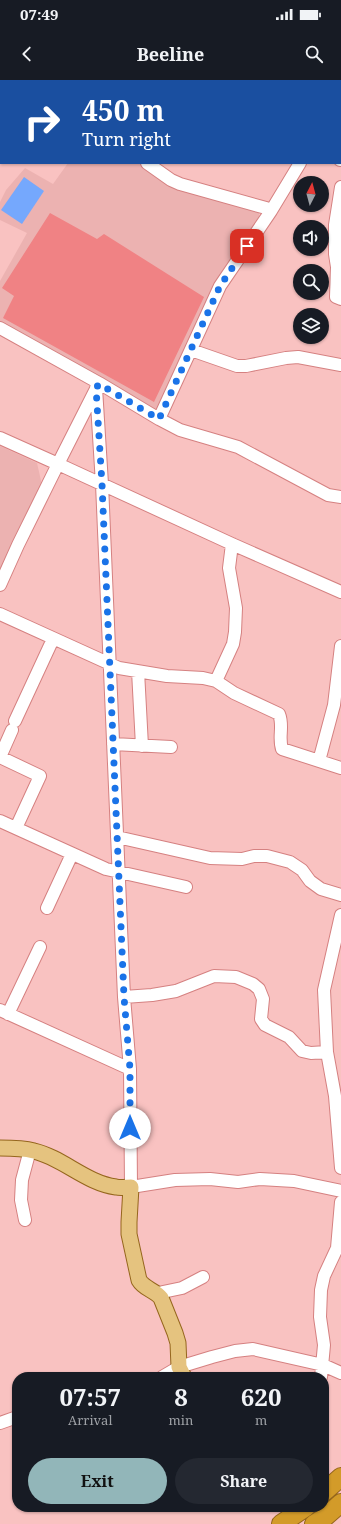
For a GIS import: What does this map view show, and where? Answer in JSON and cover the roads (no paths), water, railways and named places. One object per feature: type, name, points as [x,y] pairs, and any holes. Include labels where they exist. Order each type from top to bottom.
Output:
[{"type":"highway","points":[[329,1488],[341,1477]]},
{"type":"highway","points":[[322,1518],[341,1503]]},
{"type":"highway","points":[[281,1524],[299,1512]]},
{"type":"main road","points":[[0,1148],[30,1150],[45,1155],[99,1183],[116,1188],[131,1187],[129,1234],[139,1280],[142,1285],[158,1293],[161,1298],[178,1343],[182,1372]]},
{"type":"street","points":[[148,164],[171,180],[180,184],[266,208],[271,211]]},
{"type":"street","points":[[159,419],[220,286],[271,211],[299,164]]},
{"type":"street","points":[[341,187],[335,224],[335,254],[337,267],[336,297],[341,299]]},
{"type":"street","points":[[0,328],[98,386],[180,430],[238,447],[328,495],[341,497]]},
{"type":"street","points":[[191,350],[237,366],[246,366],[298,357],[341,365]]},
{"type":"street","points":[[0,585],[18,545],[98,386]]},
{"type":"street","points":[[98,386],[124,997],[130,1069],[131,1187],[175,1180],[210,1179],[238,1182],[260,1179],[294,1181],[341,1191]]},
{"type":"street","points":[[0,438],[341,592]]},
{"type":"street","points":[[216,681],[233,644],[235,632],[236,608],[229,568],[232,544]]},
{"type":"street","points":[[0,614],[119,668],[167,676],[203,678],[216,681],[234,692],[279,714],[282,721],[280,742],[282,749],[341,768]]},
{"type":"street","points":[[16,828],[40,776],[0,757],[53,639]]},
{"type":"street","points":[[319,761],[334,705],[341,646]]},
{"type":"street","points":[[138,671],[142,746]]},
{"type":"street","points":[[113,744],[170,747]]},
{"type":"street","points":[[1,823],[16,828],[106,869],[186,887]]},
{"type":"street","points":[[117,837],[210,858],[242,859],[254,856],[267,856],[275,858],[290,862],[302,870],[310,881],[321,889],[341,895]]},
{"type":"street","points":[[47,908],[72,854]]},
{"type":"street","points":[[341,914],[337,960],[327,972],[324,990],[327,1052],[335,1096],[341,1168]]},
{"type":"street","points":[[40,947],[4,1012],[130,1069]]},
{"type":"street","points":[[124,997],[152,995],[176,991],[214,976],[236,977],[253,984],[259,990],[263,999],[261,1020],[265,1025],[289,1037],[302,1051],[311,1053],[327,1052]]},
{"type":"street","points":[[25,1220],[21,1200],[22,1180],[30,1150]]},
{"type":"street","points":[[322,1372],[324,1345],[320,1317],[321,1290],[324,1276],[337,1248],[341,1202]]},
{"type":"street","points":[[158,1293],[182,1288],[203,1278]]},
{"type":"street","points":[[182,1372],[220,1355],[253,1349],[323,1365],[341,1373]]},
{"type":"street","points":[[0,1423],[12,1419]]},
{"type":"water","points":[[24,177],[44,191],[22,224],[1,210]]}]
